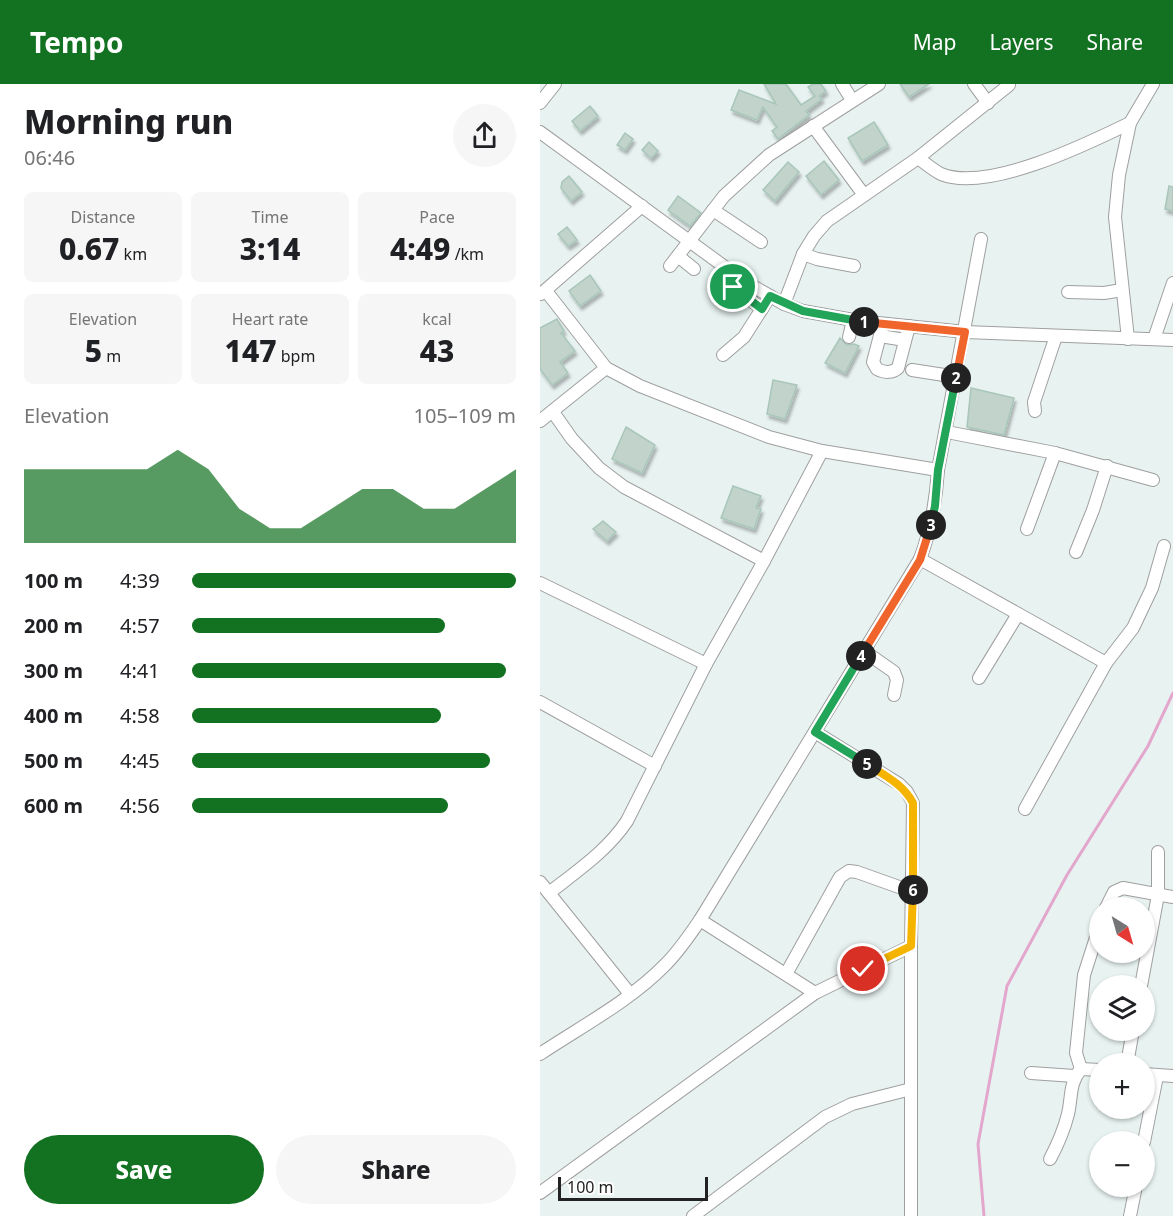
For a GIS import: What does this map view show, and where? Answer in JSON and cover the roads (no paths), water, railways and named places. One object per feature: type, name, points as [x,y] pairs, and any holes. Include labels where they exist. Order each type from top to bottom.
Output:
[{"type":"street","points":[[540,103],[555,84]]},
{"type":"street","points":[[842,84],[852,100]]},
{"type":"street","points":[[694,269],[674,261],[724,196],[769,155],[879,84]]},
{"type":"street","points":[[974,84],[988,103]]},
{"type":"street","points":[[1128,339],[1115,217],[1119,175],[1130,123],[1153,84]]},
{"type":"street","points":[[784,304],[803,254],[814,236],[828,221],[918,158],[1009,85]]},
{"type":"street","points":[[918,158],[940,174],[958,178],[989,177],[1069,152],[1130,123]]},
{"type":"street","points":[[813,126],[864,195]]},
{"type":"street","points":[[540,132],[744,281],[784,304],[803,311],[853,320],[905,340]]},
{"type":"street","points":[[642,206],[543,293],[606,368],[640,386],[758,433],[822,452],[938,470]]},
{"type":"street","points":[[713,210],[761,242]]},
{"type":"street","points":[[540,1054],[630,994],[664,966],[682,946],[920,560],[935,506],[938,470],[947,432],[981,239]]},
{"type":"street","points":[[803,254],[854,266]]},
{"type":"street","points":[[1154,339],[1173,283]]},
{"type":"street","points":[[733,287],[762,309]]},
{"type":"street","points":[[1068,292],[1104,293],[1122,290]]},
{"type":"street","points":[[723,355],[744,337],[770,296]]},
{"type":"street","points":[[849,337],[853,320]]},
{"type":"street","points":[[882,330],[873,362],[880,371],[893,371],[898,368],[909,326]]},
{"type":"street","points":[[882,330],[909,326],[965,332],[1173,340]]},
{"type":"street","points":[[1035,411],[1034,402],[1056,336]]},
{"type":"street","points":[[540,421],[606,368]]},
{"type":"street","points":[[912,370],[957,377]]},
{"type":"street","points":[[553,412],[572,439],[598,468],[624,487],[764,561]]},
{"type":"street","points":[[947,432],[1055,453],[1153,480]]},
{"type":"street","points":[[630,994],[543,886],[603,850],[617,836],[627,821],[706,664],[822,452]]},
{"type":"street","points":[[1027,529],[1055,453]]},
{"type":"street","points":[[1076,552],[1107,466]]},
{"type":"street","points":[[1025,809],[1106,663],[1132,628],[1152,588],[1164,546]]},
{"type":"street","points":[[920,560],[1106,663]]},
{"type":"street","points":[[540,583],[706,664]]},
{"type":"street","points":[[979,678],[1018,614]]},
{"type":"street","points":[[864,651],[894,672],[897,680],[894,695]]},
{"type":"street","points":[[540,702],[655,766]]},
{"type":"street","points":[[815,732],[899,784],[908,792],[913,803],[911,1216]]},
{"type":"street","points":[[1143,975],[1158,895],[1158,852]]},
{"type":"street","points":[[786,974],[840,877],[849,871],[913,892]]},
{"type":"street","points":[[1112,897],[1114,892],[1123,888],[1173,897]]},
{"type":"street","points":[[700,920],[815,993]]},
{"type":"street","points":[[540,1193],[815,993],[911,946]]},
{"type":"street","points":[[1050,1159],[1063,1132],[1078,1072],[1076,1053],[1084,975],[1089,959]]},
{"type":"street","points":[[1031,1073],[1089,1071]]},
{"type":"street","points":[[1155,1075],[1173,1076]]},
{"type":"street","points":[[693,1216],[825,1117],[852,1104],[911,1089]]},
{"type":"street","points":[[1130,1216],[1134,1197]]},
{"type":"waterway","points":[[984,1216],[978,1144],[1007,986],[1067,875],[1148,746],[1173,693]]}]
